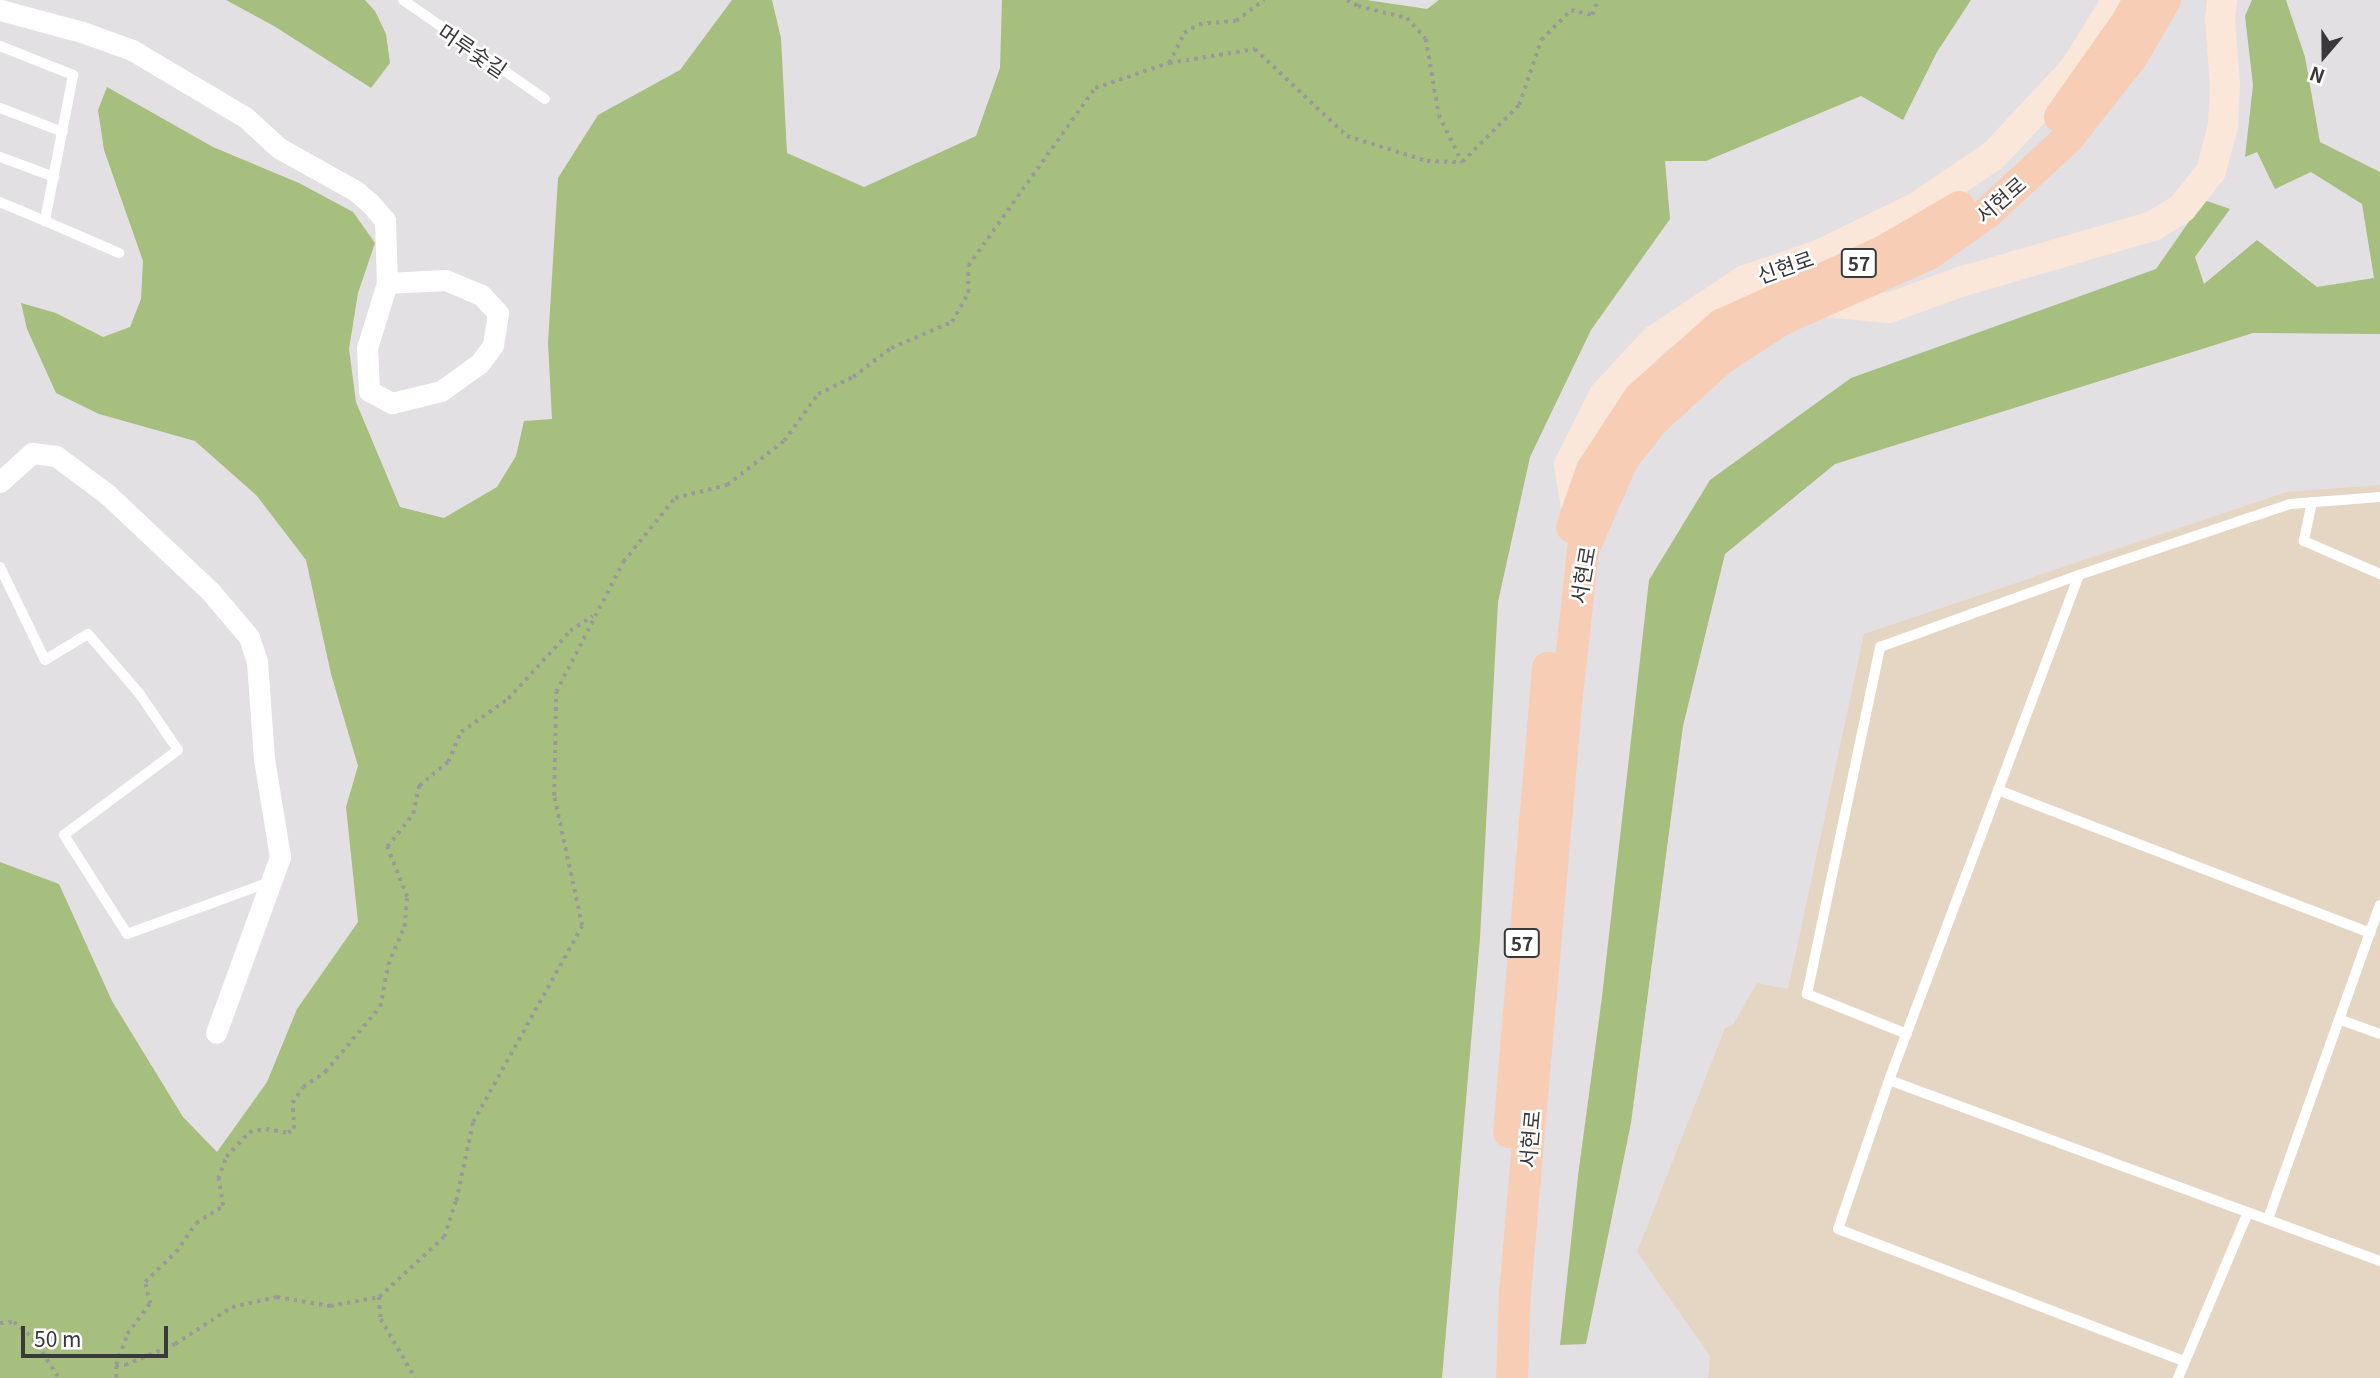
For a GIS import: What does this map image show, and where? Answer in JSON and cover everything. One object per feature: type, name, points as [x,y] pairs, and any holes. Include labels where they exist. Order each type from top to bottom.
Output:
[{"type":"main road","name":"신현로","points":[[1577,513],[1569,465],[1604,395],[1655,340],[1745,280],[1819,255],[1917,207],[1994,155],[2075,68],[2117,0]]},
{"type":"main road","name":"서현로","points":[[1495,1378],[1518,1004],[1542,715],[1562,553],[1592,470],[1639,398],[1721,325],[1884,251],[1928,228],[1974,197],[2062,115],[2127,22],[2138,0]]},
{"type":"main road","name":"서현로","points":[[1512,1378],[1515,1293],[1566,705],[1583,550],[1623,460],[1653,421],[1721,359],[1781,320],[1929,254],[1987,213],[2069,137],[2133,55],[2165,0]]},
{"type":"main road","points":[[1825,302],[1889,308],[1960,282],[2153,226],[2182,208],[2211,171],[2224,125],[2225,84],[2220,19],[2222,0]]},
{"type":"street","points":[[0,10],[82,32],[132,50],[245,117],[279,148],[356,191],[385,220],[387,283],[367,348],[369,391],[392,403],[441,391],[480,363],[494,345],[498,313],[481,295],[446,280],[387,283]]},
{"type":"street","points":[[0,482],[32,453],[56,456],[107,494],[209,591],[249,637],[257,661],[264,759],[280,857],[216,1033]]},
{"type":"lane","name":"머루숯길","points":[[403,0],[545,99]]},
{"type":"lane","points":[[0,46],[73,75],[46,221]]},
{"type":"lane","points":[[0,108],[62,132]]},
{"type":"lane","points":[[0,157],[54,177]]},
{"type":"lane","points":[[0,202],[118,253]]},
{"type":"lane","points":[[1907,1034],[1807,994],[1880,647],[2290,503],[2380,497]]},
{"type":"lane","points":[[2312,502],[2304,541],[2380,574]]},
{"type":"lane","points":[[0,567],[45,660],[88,634],[139,693],[178,750],[64,835],[127,934],[273,881]]},
{"type":"lane","points":[[2079,575],[1889,1080],[1838,1229],[2185,1361]]},
{"type":"lane","points":[[1998,790],[2371,933]]},
{"type":"lane","points":[[2268,1219],[2380,905]]},
{"type":"lane","points":[[2341,1020],[2380,1034]]},
{"type":"lane","points":[[1889,1080],[2380,1261]]},
{"type":"lane","points":[[2178,1378],[2248,1212]]},
{"type":"path","points":[[1169,62],[1184,33],[1199,24],[1236,21],[1264,0]]},
{"type":"path","points":[[1347,0],[1358,6],[1407,18],[1426,39],[1439,115],[1462,163]]},
{"type":"path","points":[[116,1365],[125,1365],[175,1344],[232,1307],[277,1297],[330,1306],[379,1297],[444,1237],[456,1201],[473,1122],[582,926],[554,796],[556,692],[623,562],[675,498],[727,485],[783,441],[818,394],[853,377],[891,348],[952,322],[968,293],[968,266],[1095,88],[1169,62],[1255,49],[1348,136],[1427,161],[1462,163],[1519,105],[1541,40],[1571,10],[1592,15],[1598,0]]},
{"type":"path","points":[[116,1378],[116,1365],[127,1334],[150,1304],[145,1282],[176,1252],[196,1223],[223,1206],[218,1179],[226,1157],[249,1132],[266,1129],[288,1133],[294,1129],[292,1103],[303,1087],[325,1072],[380,1007],[388,965],[404,927],[407,898],[387,847],[413,814],[419,786],[448,762],[461,732],[508,699],[570,631],[594,615]]},
{"type":"path","points":[[379,1297],[381,1319],[415,1378]]},
{"type":"path","points":[[0,1323],[14,1322],[33,1338],[59,1378]]},
{"type":"shaded area","points":[[2380,485],[2380,1378],[1708,1378],[1710,1356],[1637,1252],[1725,1028],[1733,1025],[1757,983],[1788,989],[1864,634],[2287,492]]},
{"type":"green space","points":[[226,0],[365,0],[375,11],[386,34],[390,63],[371,88],[274,26]]},
{"type":"green space","points":[[732,0],[772,0],[781,38],[787,153],[864,187],[976,136],[1000,68],[1002,0],[1367,0],[1427,9],[1439,0],[1971,0],[1937,52],[1903,120],[1861,96],[1706,161],[1665,161],[1670,219],[1591,330],[1530,457],[1498,602],[1480,938],[1442,1378],[0,1378],[0,862],[59,884],[112,1001],[183,1117],[217,1152],[267,1082],[297,1009],[358,922],[346,807],[358,766],[331,674],[306,560],[257,496],[195,441],[99,414],[56,393],[27,329],[21,303],[56,313],[103,337],[130,327],[141,299],[143,261],[104,150],[98,110],[107,87],[213,147],[299,183],[353,212],[375,243],[358,293],[349,349],[356,402],[400,507],[444,518],[497,487],[516,456],[524,421],[552,419],[548,343],[558,178],[598,115],[680,70]]},
{"type":"green space","points":[[2252,0],[2286,0],[2305,57],[2320,142],[2380,172],[2380,334],[2253,333],[1835,464],[1725,554],[1683,726],[1631,1123],[1586,1344],[1560,1345],[1649,580],[1710,480],[1851,378],[2156,269],[2204,200],[2230,209],[2195,257],[2204,284],[2257,240],[2317,287],[2374,278],[2362,204],[2311,172],[2275,189],[2257,152],[2245,157],[2253,85],[2245,16]]}]
